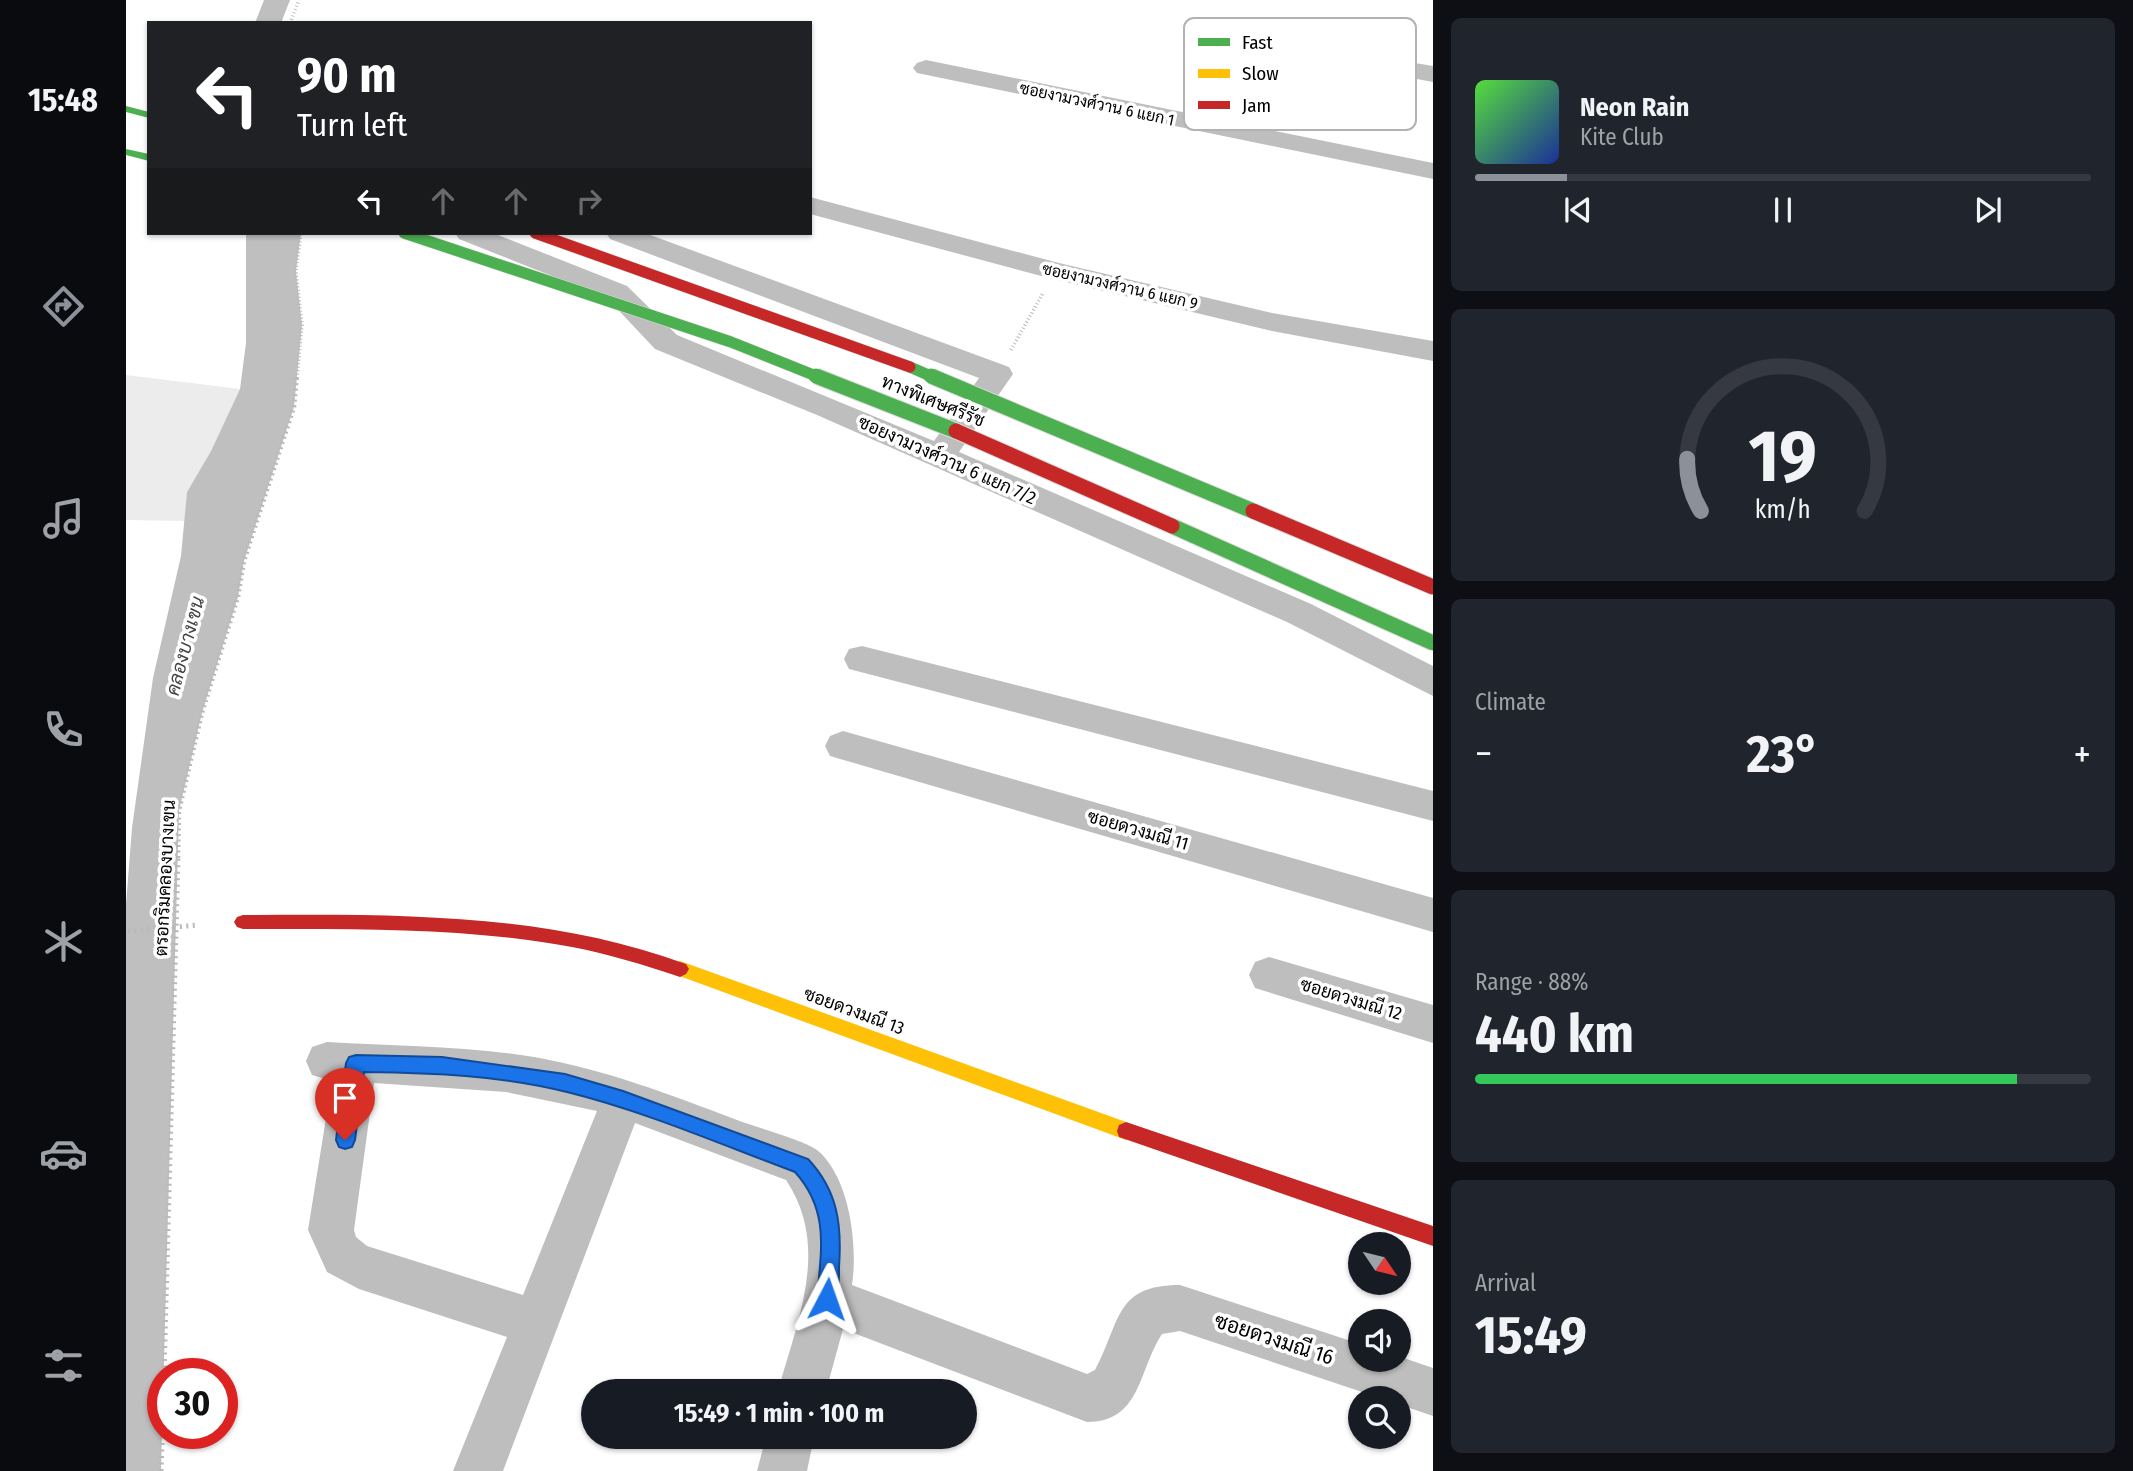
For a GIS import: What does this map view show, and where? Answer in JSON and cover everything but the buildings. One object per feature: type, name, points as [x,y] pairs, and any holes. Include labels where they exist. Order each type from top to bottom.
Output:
[{"type":"main road","points":[[126,109],[147,114]]},
{"type":"main road","points":[[126,152],[147,157]]},
{"type":"main road","name":"ทางพิเศษศรีรัช","points":[[411,235],[517,267],[710,335],[921,415],[1433,643]]},
{"type":"main road","name":"ทางพิเศษศรีรัช","points":[[541,235],[871,350],[1433,587]]},
{"type":"main road","name":"ซอยดวงมณี 13","points":[[243,922],[464,925],[538,932],[600,943],[636,953],[1113,1126],[1433,1236]]},
{"type":"street","name":"ซอยงามวงศ์วาน 6 แยก 1","points":[[926,68],[1184,120]]},
{"type":"street","name":"ซอยงามวงศ์วาน 6 แยก 1","points":[[1231,130],[1433,171]]},
{"type":"street","name":"ซอยงามวงศ์วาน 6 แยก 9","points":[[812,206],[1055,271],[1272,322],[1433,351]]},
{"type":"street","name":"ซอยงามวงศ์วาน 6 แยก 7/2","points":[[474,235],[617,292],[666,342],[940,456],[1299,613],[1433,682]]},
{"type":"street","points":[[625,235],[998,374],[940,456]]},
{"type":"street","points":[[862,659],[1433,806]]},
{"type":"street","name":"ซอยดวงมณี 11","points":[[843,746],[1433,915]]},
{"type":"street","name":"ซอยดวงมณี 12","points":[[1269,975],[1433,1024]]},
{"type":"street","points":[[536,1323],[359,1266],[344,1260],[335,1248],[331,1230],[341,1062],[442,1065],[565,1083],[623,1100],[801,1165],[817,1182],[826,1203],[832,1231],[827,1299],[806,1379]]},
{"type":"street","points":[[478,1471],[623,1100]]},
{"type":"street","name":"ซอยดวงมณี 16","points":[[827,1299],[1087,1398],[1104,1398],[1118,1382],[1140,1320],[1154,1308],[1180,1308],[1433,1392]]},
{"type":"street","points":[[782,1471],[787,1449]]},
{"type":"path","points":[[291,21],[299,0]]},
{"type":"path","name":"ตรอกริมคลองบางเขน","points":[[164,1358],[178,811],[202,713],[238,597],[244,561],[294,407],[302,325],[296,271],[301,235]]},
{"type":"path","points":[[998,374],[1055,271]]},
{"type":"path","points":[[126,931],[199,925]]},
{"type":"path","points":[[161,1471],[162,1449]]},
{"type":"shaded area","points":[[126,375],[240,389],[211,451],[187,492],[185,521],[126,520]]},
{"type":"water","points":[[246,235],[301,235],[296,271],[302,325],[294,407],[244,561],[238,597],[202,713],[179,811],[164,1358],[147,1358],[147,1449],[162,1449],[161,1471],[126,1471],[126,904],[132,828],[153,678],[181,556],[187,492],[211,451],[240,389],[246,343]]},
{"type":"waterway","name":"คลองบางเขน","points":[[269,21],[277,0]]},
{"type":"traffic: fast","points":[[126,109],[147,114]]},
{"type":"traffic: fast","points":[[126,152],[147,157]]},
{"type":"traffic: fast","points":[[410,235],[731,342],[956,431]]},
{"type":"traffic: fast","points":[[910,367],[1253,511]]},
{"type":"traffic: fast","points":[[1172,526],[1433,643]]},
{"type":"traffic: slow","points":[[680,969],[1126,1131]]},
{"type":"traffic: jam","points":[[541,235],[910,367]]},
{"type":"traffic: jam","points":[[956,431],[1172,526]]},
{"type":"traffic: jam","points":[[1253,511],[1433,587]]},
{"type":"traffic: jam","points":[[243,922],[464,926],[573,940],[627,952],[680,969]]},
{"type":"traffic: jam","points":[[1126,1131],[1433,1236]]},
{"type":"route","points":[[345,1140],[356,1063],[442,1065],[509,1073],[565,1083],[623,1100],[801,1165],[817,1182],[826,1203],[832,1231],[827,1299]]}]
